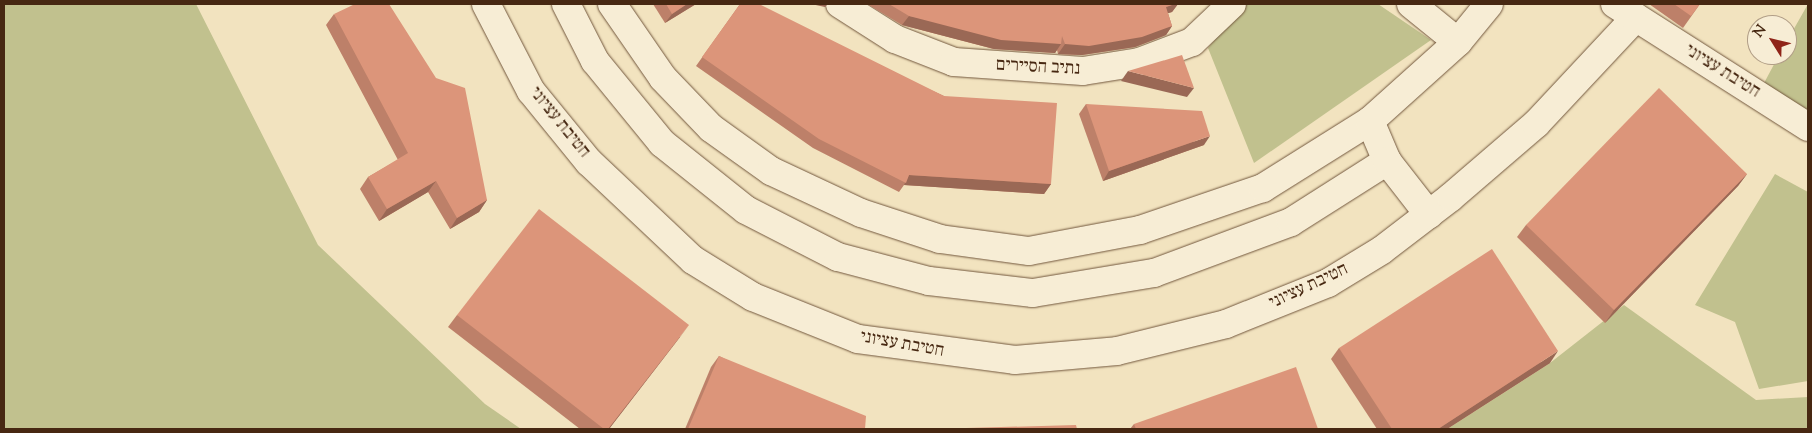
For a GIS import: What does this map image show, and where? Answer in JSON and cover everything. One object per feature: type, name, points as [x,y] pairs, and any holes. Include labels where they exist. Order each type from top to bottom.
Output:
[{"type":"street","name":"חטיבת עציוני","points":[[486,4],[530,91],[589,162],[644,217],[693,260],[753,297],[858,339],[1015,360],[1117,351],[1226,324],[1328,283],[1429,215],[1536,124],[1625,10],[1808,127]]},
{"type":"street","points":[[566,4],[595,61],[662,143],[746,210],[838,257],[929,281],[1032,292],[1154,273],[1291,222],[1387,161]]},
{"type":"street","points":[[612,4],[663,78],[711,128],[771,171],[862,213],[940,239],[1029,251],[1140,230],[1263,188],[1370,121],[1458,42],[1489,4]]},
{"type":"street","name":"נתיב הסיירים","points":[[840,4],[895,40],[954,62],[1083,71],[1139,62],[1192,42],[1232,4]]},
{"type":"street","points":[[1411,4],[1458,42]]},
{"type":"street","points":[[1370,121],[1387,161],[1429,215]]},
{"type":"green space","points":[[4,4],[196,4],[318,245],[485,404],[521,429],[4,429]]},
{"type":"green space","points":[[1244,4],[1378,4],[1431,40],[1254,163],[1208,48]]},
{"type":"green space","points":[[1808,4],[1808,112],[1763,85],[1774,65],[1797,65],[1797,23]]},
{"type":"green space","points":[[1775,174],[1808,192],[1808,381],[1759,389],[1735,322],[1695,305]]},
{"type":"green space","points":[[1624,305],[1756,400],[1808,397],[1808,429],[1447,429],[1550,363]]},
{"type":"building","points":[[355,4],[389,4],[436,78],[465,88],[487,200],[457,218],[436,181],[387,209],[368,177],[408,153],[334,14]]},
{"type":"building","points":[[666,4],[687,4],[672,14]]},
{"type":"building","points":[[740,4],[759,4],[944,96],[1057,103],[1051,184],[909,175],[906,183],[819,139],[702,57]]},
{"type":"building","points":[[889,4],[1175,4],[1166,7],[1172,26],[1142,37],[1089,46],[1065,44],[1062,36],[1061,44],[1001,40],[909,16]]},
{"type":"building","points":[[1674,4],[1700,4],[1691,16]]},
{"type":"building","points":[[1182,55],[1194,88],[1128,71]]},
{"type":"building","points":[[1659,88],[1747,174],[1614,310],[1526,225]]},
{"type":"building","points":[[1086,104],[1202,111],[1210,136],[1109,171]]},
{"type":"building","points":[[539,209],[689,325],[608,429],[604,429],[457,315]]},
{"type":"building","points":[[1492,249],[1558,351],[1438,429],[1392,429],[1339,348]]},
{"type":"building","points":[[719,356],[866,416],[865,429],[688,429]]},
{"type":"building","points":[[1296,367],[1318,429],[1136,429],[1134,424]]},
{"type":"building","points":[[1076,425],[1077,429],[931,429]]}]
